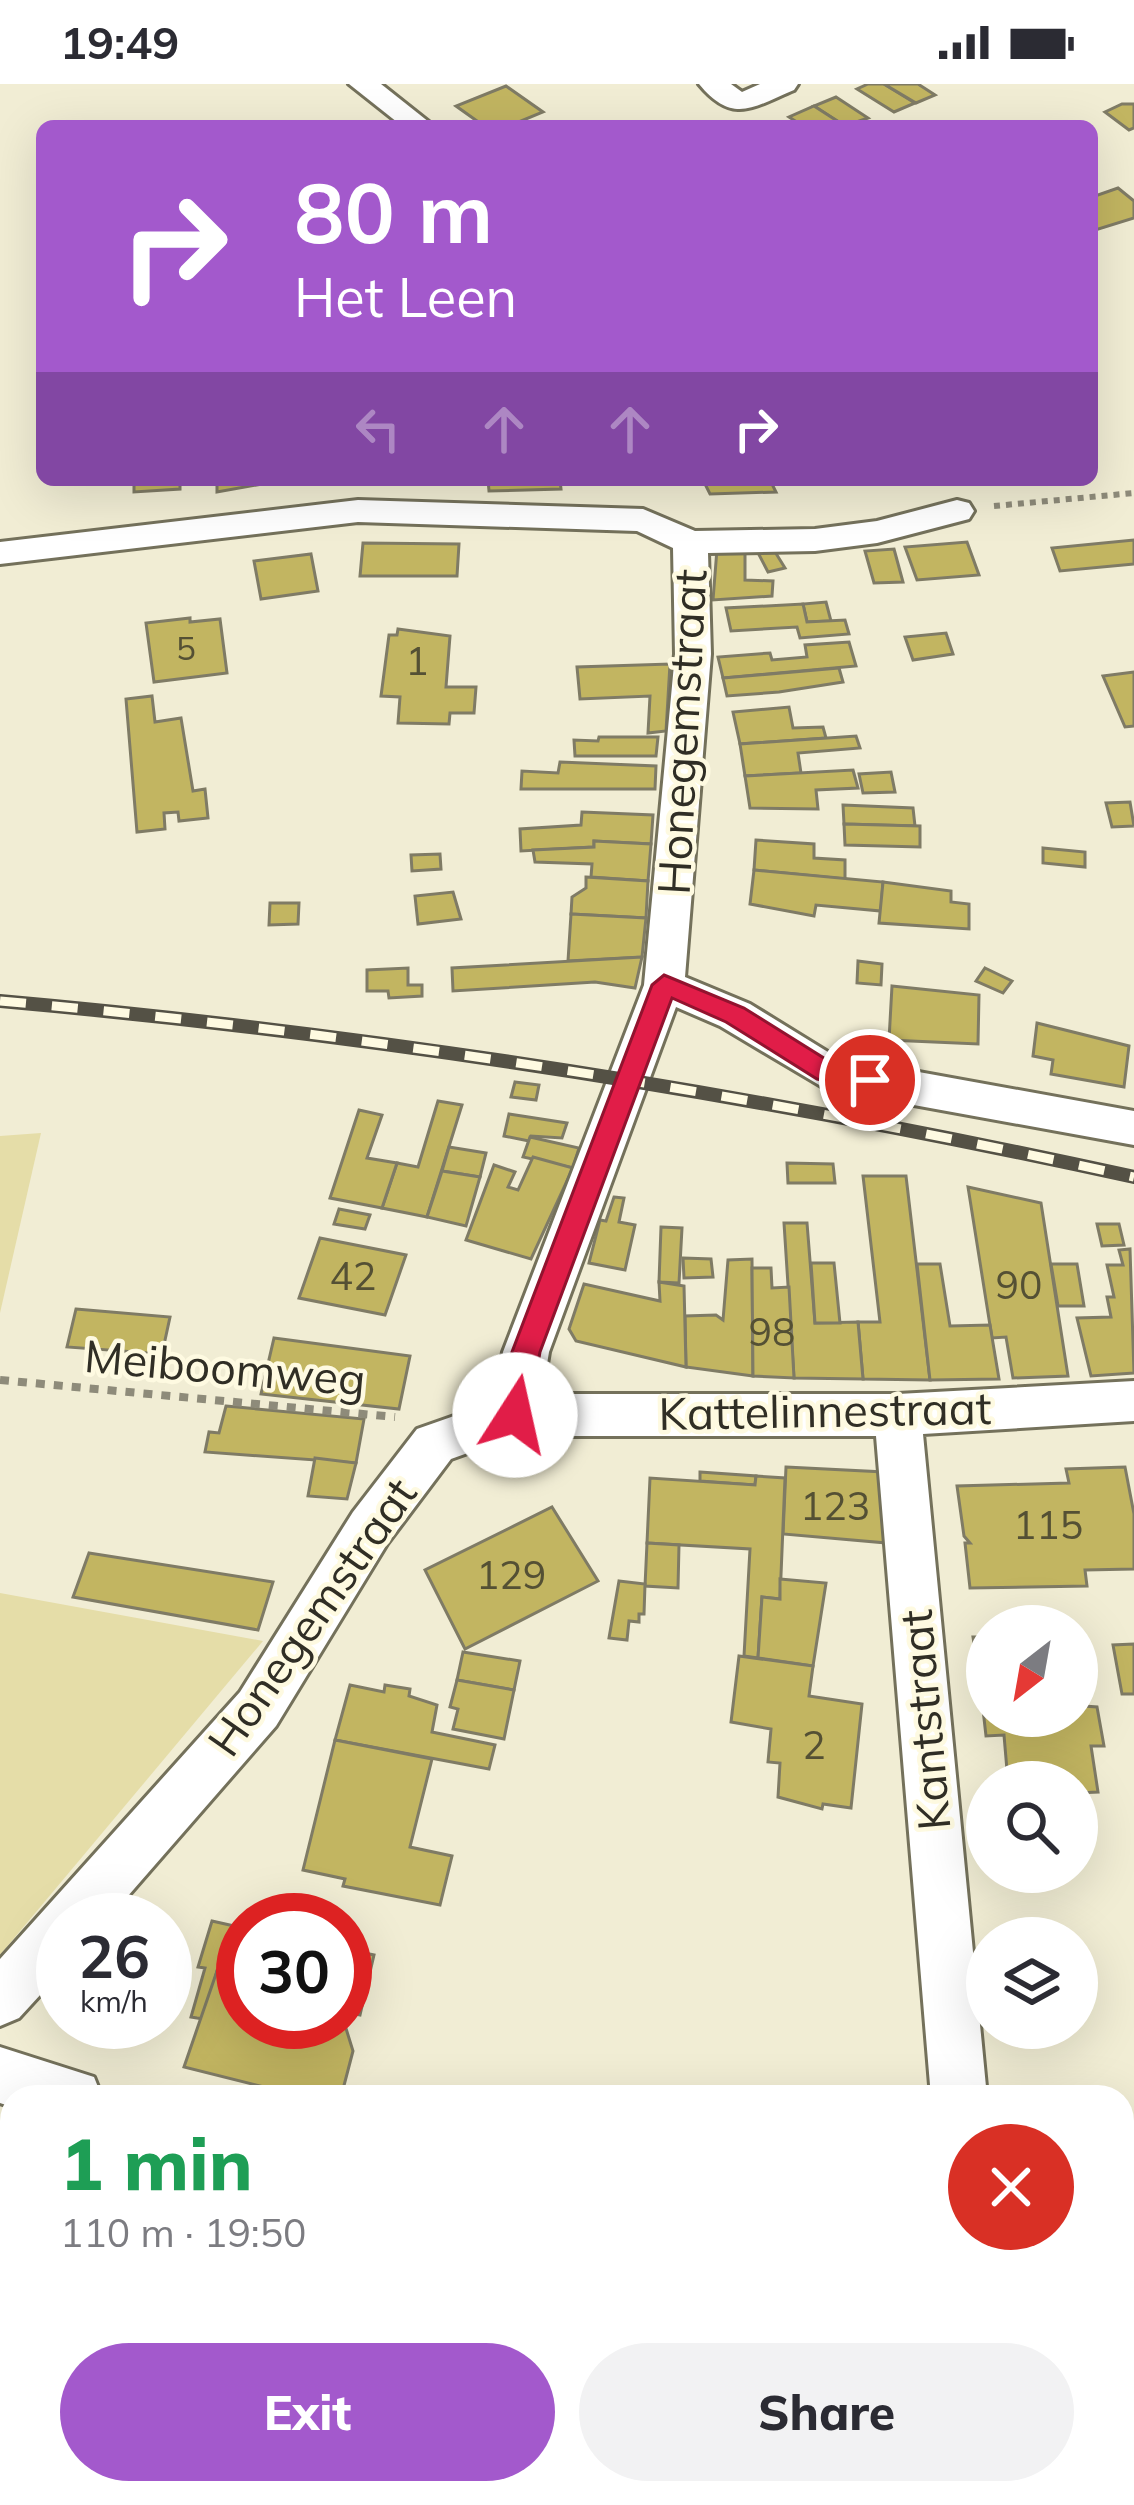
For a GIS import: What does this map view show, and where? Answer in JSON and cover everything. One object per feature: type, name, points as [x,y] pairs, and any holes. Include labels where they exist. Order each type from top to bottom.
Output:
[{"type":"street","points":[[363,84],[412,120]]},
{"type":"street","points":[[712,84],[739,103],[784,84]]},
{"type":"street","points":[[0,553],[358,511],[641,500]]},
{"type":"street","name":"Honegemstraat","points":[[96,1893],[258,1709],[370,1528],[434,1444],[515,1415],[526,1352],[664,985],[693,654],[691,542],[641,500]]},
{"type":"street","points":[[691,542],[814,540],[878,532],[956,512]]},
{"type":"street","points":[[664,985],[735,1015],[826,1072],[1134,1128]]},
{"type":"street","name":"Kattelinnestraat","points":[[515,1415],[898,1414],[1134,1401]]},
{"type":"street","name":"Kantstraat","points":[[898,1414],[958,2085]]},
{"type":"street","points":[[0,1999],[36,1960]]},
{"type":"street","points":[[0,2074],[35,2085]]},
{"type":"path","points":[[956,512],[1134,493]]},
{"type":"path","name":"Meiboomweg","points":[[0,1380],[408,1418],[434,1444]]},
{"type":"shaded area","points":[[41,1133],[0,1313],[0,1136]]},
{"type":"shaded area","points":[[0,1593],[263,1641],[52,1893],[36,1893],[36,1912],[0,1955]]},
{"type":"building","points":[[884,84],[915,103],[894,112],[857,89]]},
{"type":"building","points":[[884,84],[918,84],[935,95],[916,103]]},
{"type":"building","points":[[506,86],[543,112],[524,120],[476,120],[456,106]]},
{"type":"building","points":[[836,97],[868,118],[836,120],[814,106]]},
{"type":"building","points":[[1134,104],[1134,128],[1129,130],[1105,112]]},
{"type":"building","points":[[814,106],[836,120],[794,120],[789,117]]},
{"type":"building","points":[[1118,188],[1134,201],[1134,218],[1098,229],[1098,195]]},
{"type":"building","points":[[134,486],[180,486],[180,489],[134,492]]},
{"type":"building","points":[[217,486],[251,486],[217,492]]},
{"type":"building","points":[[489,486],[561,489],[489,491]]},
{"type":"building","points":[[706,486],[773,486],[776,492],[710,494]]},
{"type":"building","points":[[1134,540],[1134,564],[1060,571],[1052,548]]},
{"type":"building","points":[[967,542],[979,575],[917,580],[905,547]]},
{"type":"building","points":[[363,543],[459,544],[457,576],[360,576]]},
{"type":"building","points":[[772,547],[785,568],[768,572],[756,549]]},
{"type":"building","points":[[717,549],[745,550],[745,580],[773,581],[772,596],[713,600]]},
{"type":"building","points":[[894,549],[903,582],[874,583],[865,551]]},
{"type":"building","points":[[311,554],[318,591],[261,599],[254,561]]},
{"type":"building","points":[[826,602],[831,621],[807,622],[803,604]]},
{"type":"building","points":[[803,604],[807,622],[845,620],[849,634],[800,638],[797,627],[731,631],[726,608]]},
{"type":"building","points":[[190,618],[190,622],[220,619],[227,673],[154,682],[146,623]]},
{"type":"building","points":[[398,629],[450,636],[446,687],[476,687],[474,713],[450,713],[449,724],[398,723],[400,697],[381,696],[389,635],[397,635]]},
{"type":"building","points":[[946,633],[953,654],[913,660],[905,637]]},
{"type":"building","points":[[849,642],[856,666],[723,678],[718,657],[770,653],[772,660],[807,657],[805,645]]},
{"type":"building","points":[[670,664],[666,731],[648,733],[650,696],[580,699],[577,667]]},
{"type":"building","points":[[839,668],[843,682],[779,692],[727,696],[723,678]]},
{"type":"building","points":[[1134,672],[1134,726],[1125,727],[1103,676]]},
{"type":"building","points":[[152,696],[155,722],[181,718],[193,791],[205,789],[208,818],[179,821],[178,812],[164,813],[165,829],[137,832],[126,699]]},
{"type":"building","points":[[789,707],[793,728],[823,727],[826,738],[740,744],[733,712]]},
{"type":"building","points":[[856,736],[860,748],[798,753],[801,773],[745,776],[740,744]]},
{"type":"building","points":[[599,737],[658,737],[656,756],[575,756],[574,740],[598,741]]},
{"type":"building","points":[[560,762],[656,766],[655,789],[521,789],[522,771],[558,773]]},
{"type":"building","points":[[853,770],[858,788],[816,790],[818,809],[750,808],[745,776]]},
{"type":"building","points":[[891,772],[895,792],[863,793],[859,774]]},
{"type":"building","points":[[1130,802],[1134,826],[1112,827],[1106,803]]},
{"type":"building","points":[[843,805],[913,808],[915,826],[844,824]]},
{"type":"building","points":[[582,812],[653,815],[651,844],[594,841],[594,847],[521,851],[520,829],[581,825]]},
{"type":"building","points":[[844,824],[920,826],[920,847],[845,845]]},
{"type":"building","points":[[756,840],[814,844],[814,858],[845,860],[845,879],[754,870]]},
{"type":"building","points":[[594,841],[651,844],[648,881],[591,877],[592,864],[535,862],[533,850],[594,847]]},
{"type":"building","points":[[1043,848],[1085,852],[1085,867],[1043,863]]},
{"type":"building","points":[[440,854],[441,869],[412,871],[411,855]]},
{"type":"building","points":[[754,870],[883,882],[881,911],[816,905],[814,916],[750,904]]},
{"type":"building","points":[[586,877],[648,881],[646,918],[571,914],[572,897],[586,888]]},
{"type":"building","points":[[883,882],[951,891],[951,902],[969,904],[969,929],[879,923]]},
{"type":"building","points":[[453,892],[461,919],[418,924],[415,896]]},
{"type":"building","points":[[270,903],[299,903],[298,924],[269,925]]},
{"type":"building","points":[[571,914],[646,918],[642,957],[568,961]]},
{"type":"building","points":[[642,957],[635,988],[595,982],[453,991],[452,968]]},
{"type":"building","points":[[858,961],[882,964],[881,985],[857,983]]},
{"type":"building","points":[[408,968],[408,985],[422,985],[422,996],[389,998],[388,991],[367,991],[367,970]]},
{"type":"building","points":[[985,968],[1012,981],[1003,993],[976,981]]},
{"type":"building","points":[[892,986],[979,995],[978,1044],[889,1040]]},
{"type":"building","points":[[1037,1023],[1129,1046],[1124,1087],[1051,1074],[1053,1060],[1033,1056]]},
{"type":"building","points":[[515,1082],[539,1085],[536,1100],[511,1097]]},
{"type":"building","points":[[438,1101],[462,1105],[427,1217],[382,1208],[397,1163],[418,1167]]},
{"type":"building","points":[[359,1110],[382,1115],[367,1158],[397,1163],[382,1208],[330,1198]]},
{"type":"building","points":[[509,1114],[567,1123],[562,1138],[531,1136],[529,1141],[504,1136]]},
{"type":"building","points":[[530,1137],[579,1148],[573,1168],[523,1157]]},
{"type":"building","points":[[449,1147],[486,1153],[480,1177],[442,1171]]},
{"type":"building","points":[[533,1157],[573,1168],[531,1259],[466,1240],[494,1165],[515,1172],[508,1187],[518,1190]]},
{"type":"building","points":[[787,1163],[833,1164],[835,1183],[788,1183]]},
{"type":"building","points":[[442,1171],[480,1177],[466,1226],[427,1217]]},
{"type":"building","points":[[863,1176],[906,1176],[930,1380],[863,1379],[858,1322],[880,1322]]},
{"type":"building","points":[[968,1187],[1041,1203],[1068,1376],[1013,1378],[1006,1337],[992,1338]]},
{"type":"building","points":[[614,1197],[624,1198],[619,1222],[635,1225],[625,1270],[589,1263],[600,1220],[606,1221]]},
{"type":"building","points":[[339,1209],[370,1215],[365,1229],[334,1224]]},
{"type":"building","points":[[784,1223],[807,1223],[815,1323],[858,1322],[863,1379],[794,1378]]},
{"type":"building","points":[[1097,1224],[1119,1224],[1124,1245],[1102,1246]]},
{"type":"building","points":[[661,1227],[682,1228],[679,1283],[659,1282]]},
{"type":"building","points":[[320,1238],[406,1255],[385,1315],[299,1298]]},
{"type":"building","points":[[1130,1249],[1134,1373],[1091,1376],[1077,1318],[1111,1317],[1107,1297],[1114,1297],[1107,1265],[1123,1265],[1119,1250]]},
{"type":"building","points":[[683,1258],[711,1259],[713,1277],[684,1278]]},
{"type":"building","points":[[752,1259],[753,1376],[686,1367],[685,1316],[716,1315],[723,1320],[728,1260]]},
{"type":"building","points":[[811,1263],[834,1263],[840,1323],[815,1323]]},
{"type":"building","points":[[917,1264],[940,1264],[950,1326],[990,1325],[999,1379],[930,1380]]},
{"type":"building","points":[[1051,1264],[1077,1264],[1084,1306],[1058,1306]]},
{"type":"building","points":[[752,1268],[771,1268],[772,1288],[789,1287],[794,1378],[753,1376]]},
{"type":"building","points":[[659,1282],[684,1286],[686,1367],[576,1341],[569,1329],[584,1284],[660,1301]]},
{"type":"building","points":[[76,1309],[170,1317],[162,1354],[67,1347]]},
{"type":"building","points":[[274,1338],[410,1356],[399,1409],[261,1394]]},
{"type":"building","points":[[226,1406],[364,1419],[356,1463],[205,1452],[209,1432],[219,1433]]},
{"type":"building","points":[[315,1458],[356,1463],[347,1499],[308,1496]]},
{"type":"building","points":[[786,1467],[884,1472],[887,1543],[783,1534]]},
{"type":"building","points":[[1125,1467],[1134,1514],[1134,1569],[1085,1570],[1087,1586],[970,1588],[965,1543],[970,1543],[964,1536],[957,1486],[1069,1483],[1066,1469]]},
{"type":"building","points":[[700,1472],[756,1476],[755,1485],[700,1481]]},
{"type":"building","points":[[756,1476],[785,1478],[780,1599],[762,1597],[758,1658],[744,1656],[750,1549],[647,1543],[650,1478],[755,1485]]},
{"type":"building","points":[[552,1507],[598,1581],[465,1649],[425,1570]]},
{"type":"building","points":[[647,1543],[679,1545],[678,1588],[645,1586]]},
{"type":"building","points":[[89,1553],[273,1582],[258,1630],[73,1597]]},
{"type":"building","points":[[780,1579],[826,1583],[813,1666],[758,1658],[762,1597],[780,1599]]},
{"type":"building","points":[[619,1581],[645,1584],[644,1614],[639,1614],[639,1622],[629,1621],[627,1640],[609,1638]]},
{"type":"building","points":[[1134,1644],[1134,1694],[1122,1694],[1113,1645]]},
{"type":"building","points":[[463,1652],[520,1661],[514,1690],[457,1680]]},
{"type":"building","points":[[739,1656],[813,1666],[809,1696],[862,1704],[851,1808],[823,1804],[822,1809],[778,1797],[780,1763],[768,1762],[771,1729],[731,1722]]},
{"type":"building","points":[[457,1680],[514,1690],[504,1739],[453,1729],[458,1709],[450,1707]]},
{"type":"building","points":[[350,1685],[384,1692],[385,1685],[410,1689],[409,1696],[437,1705],[432,1732],[495,1745],[489,1769],[335,1740]]},
{"type":"building","points":[[1098,1713],[1104,1746],[1091,1746],[1093,1761],[1006,1761],[1004,1737],[1098,1737]]},
{"type":"building","points":[[335,1740],[432,1759],[410,1847],[452,1856],[440,1905],[343,1886],[345,1879],[303,1870]]},
{"type":"building","points":[[212,1921],[216,1922],[216,1975],[204,2019],[192,2017],[205,1968],[198,1967]]},
{"type":"building","points":[[216,1974],[216,2049],[353,2051],[344,2085],[256,2085],[184,2067]]},
{"type":"railway","points":[[0,1001],[286,1031],[570,1071],[852,1120],[1134,1177]]},
{"type":"route","points":[[515,1415],[526,1352],[664,985],[735,1015],[826,1072],[870,1080]]}]
